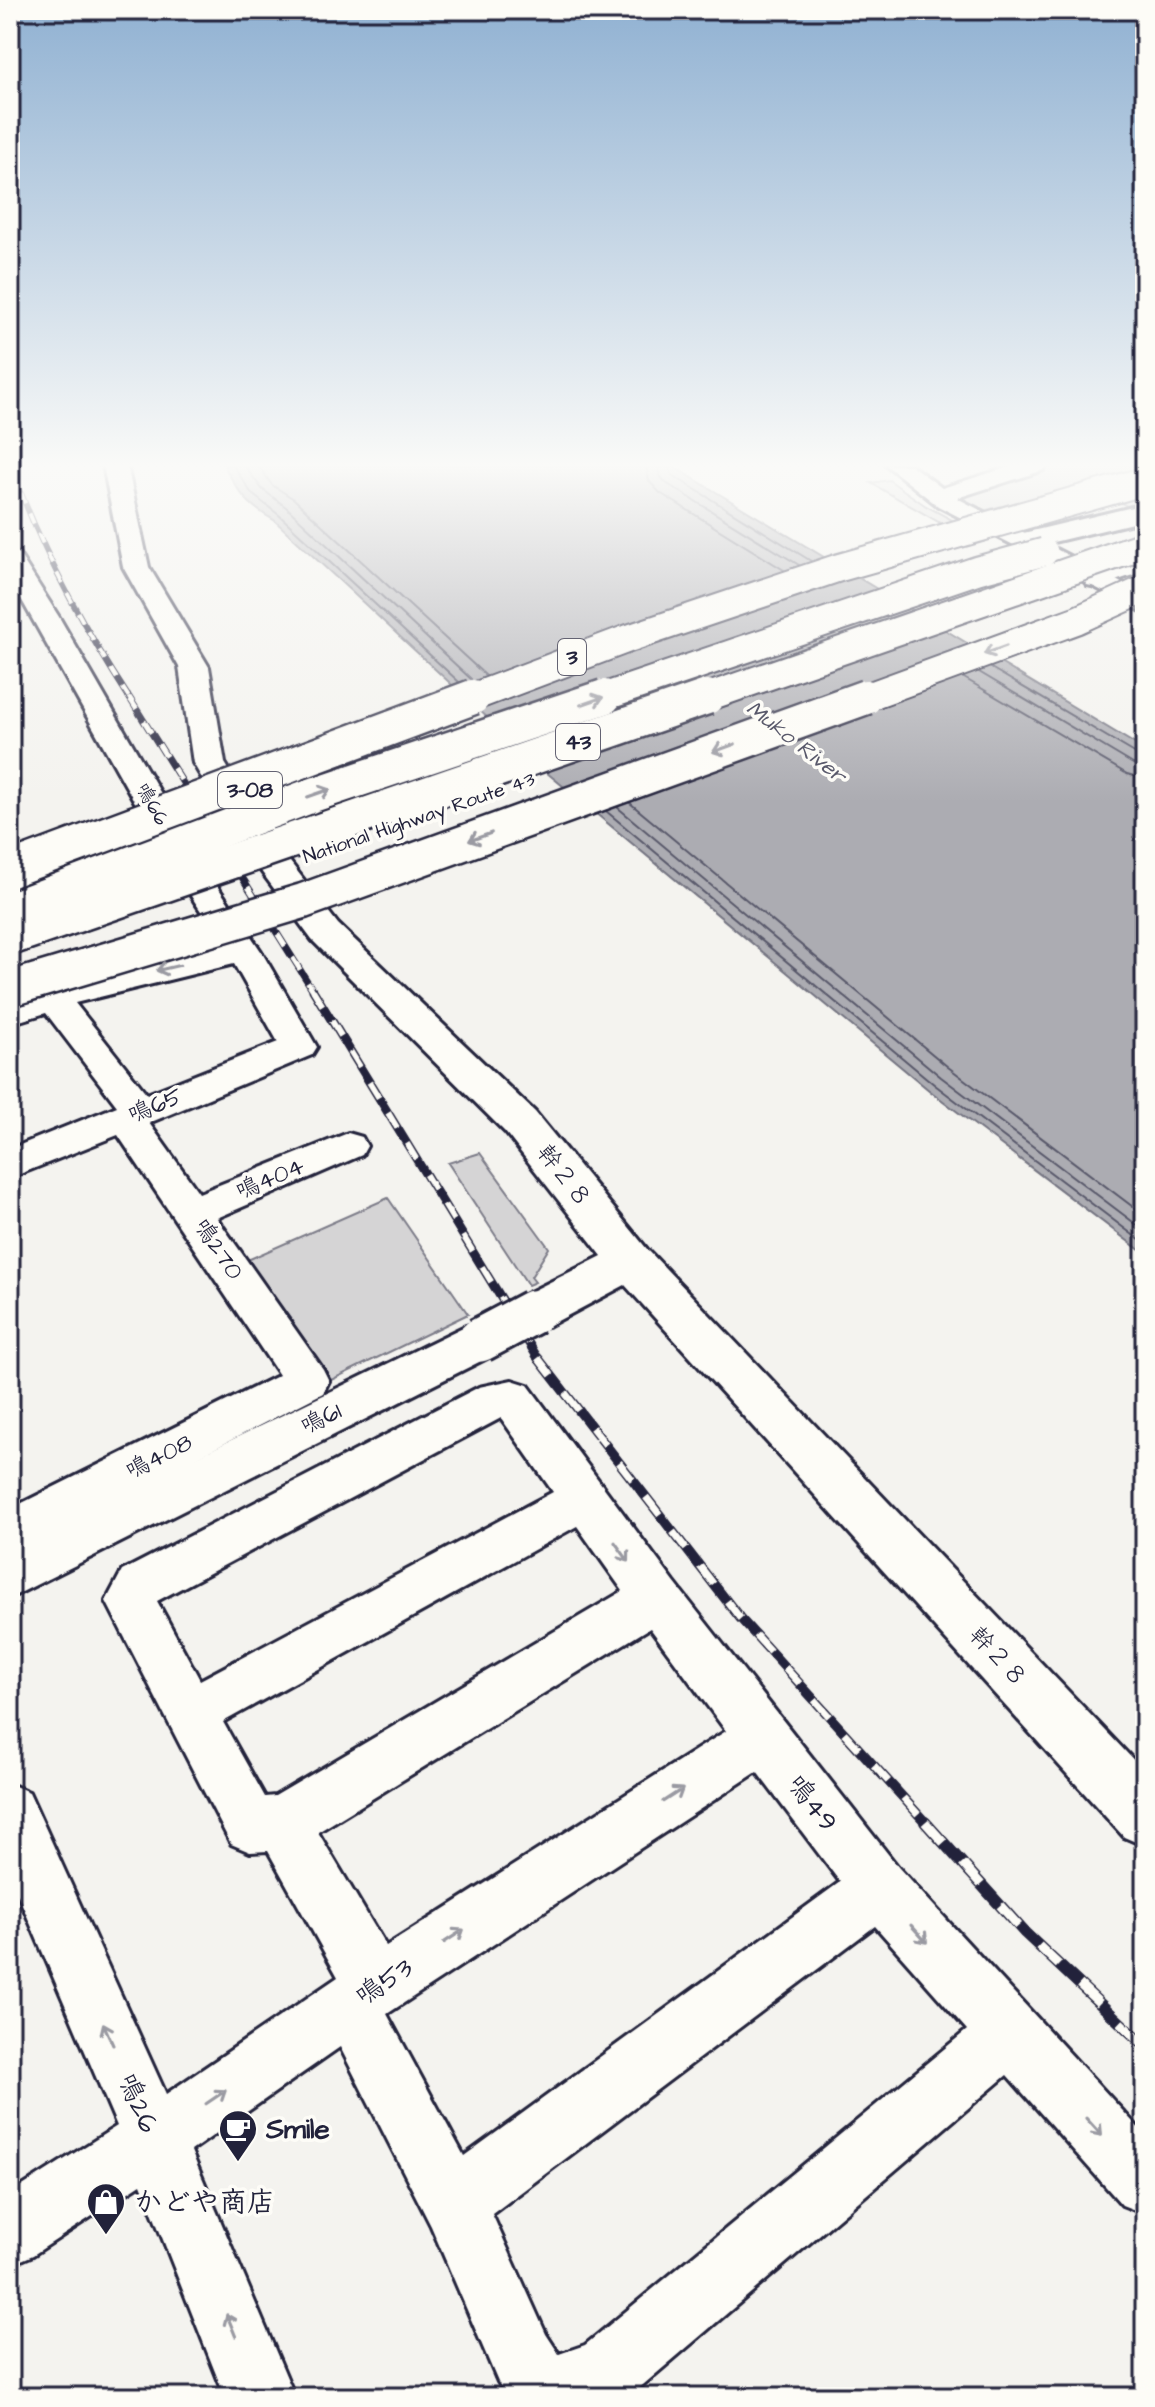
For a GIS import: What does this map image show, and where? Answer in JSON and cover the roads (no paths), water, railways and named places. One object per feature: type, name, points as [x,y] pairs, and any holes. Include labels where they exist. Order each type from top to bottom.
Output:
[{"type":"main road","name":"幹２８","points":[[142,577],[194,667],[209,763],[255,840],[325,932],[520,1122],[631,1261],[1145,1816]]},
{"type":"main road","name":"3","points":[[10,868],[626,637],[802,577]]},
{"type":"main road","name":"3","points":[[10,868],[627,639],[810,577]]},
{"type":"main road","points":[[10,909],[310,796],[958,577]]},
{"type":"main road","name":"National Highway Route 43","points":[[10,938],[1052,577]]},
{"type":"main road","name":"National Highway Route 43","points":[[10,961],[1101,577]]},
{"type":"main road","points":[[10,990],[303,901],[1077,620],[1145,589]]},
{"type":"main road","name":"3-08","points":[[10,886],[489,692]]},
{"type":"main road","name":"鳴61","points":[[10,1574],[480,1340],[631,1261]]},
{"type":"street","name":"鳴66","points":[[21,577],[181,856],[244,951],[299,1047]]},
{"type":"street","points":[[1093,577],[1145,605]]},
{"type":"street","points":[[10,909],[81,893],[181,856]]},
{"type":"street","points":[[10,990],[55,964],[216,909]]},
{"type":"street","points":[[10,1013],[86,987],[244,951]]},
{"type":"street","name":"鳴270","points":[[54,999],[134,1115],[193,1212],[307,1381]]},
{"type":"street","name":"鳴65","points":[[10,1164],[299,1047]]},
{"type":"street","name":"鳴404","points":[[193,1212],[348,1146]]},
{"type":"street","name":"鳴408","points":[[10,1532],[307,1381]]},
{"type":"street","name":"鳴49","points":[[191,1712],[131,1601],[139,1586],[495,1400],[512,1398],[656,1598],[879,1888],[1145,2182]]},
{"type":"street","points":[[583,1499],[191,1712],[250,1825],[282,1823],[656,1598]]},
{"type":"street","name":"鳴53","points":[[10,2232],[154,2139],[363,1995],[762,1738]]},
{"type":"street","name":"鳴26","points":[[10,1811],[154,2139],[260,2397]]},
{"type":"street","points":[[282,1823],[363,1995],[522,2358],[546,2396],[606,2372],[1009,2034]]},
{"type":"street","points":[[454,2203],[879,1888]]},
{"type":"water","name":"Muko River","points":[[336,577],[858,577],[1145,750],[1145,1254],[930,1091],[546,772]]},
{"type":"railway","points":[[59,577],[130,699]]},
{"type":"railway","points":[[129,697],[314,992]]},
{"type":"railway","points":[[313,990],[539,1360]]},
{"type":"railway","points":[[538,1358],[740,1618],[927,1824]]},
{"type":"railway","points":[[925,1822],[1025,1933],[1145,2046]]},
{"type":"place","name":"Smile","points":[[238,2163]]},
{"type":"place","name":"かどや商店","points":[[106,2236]]}]
